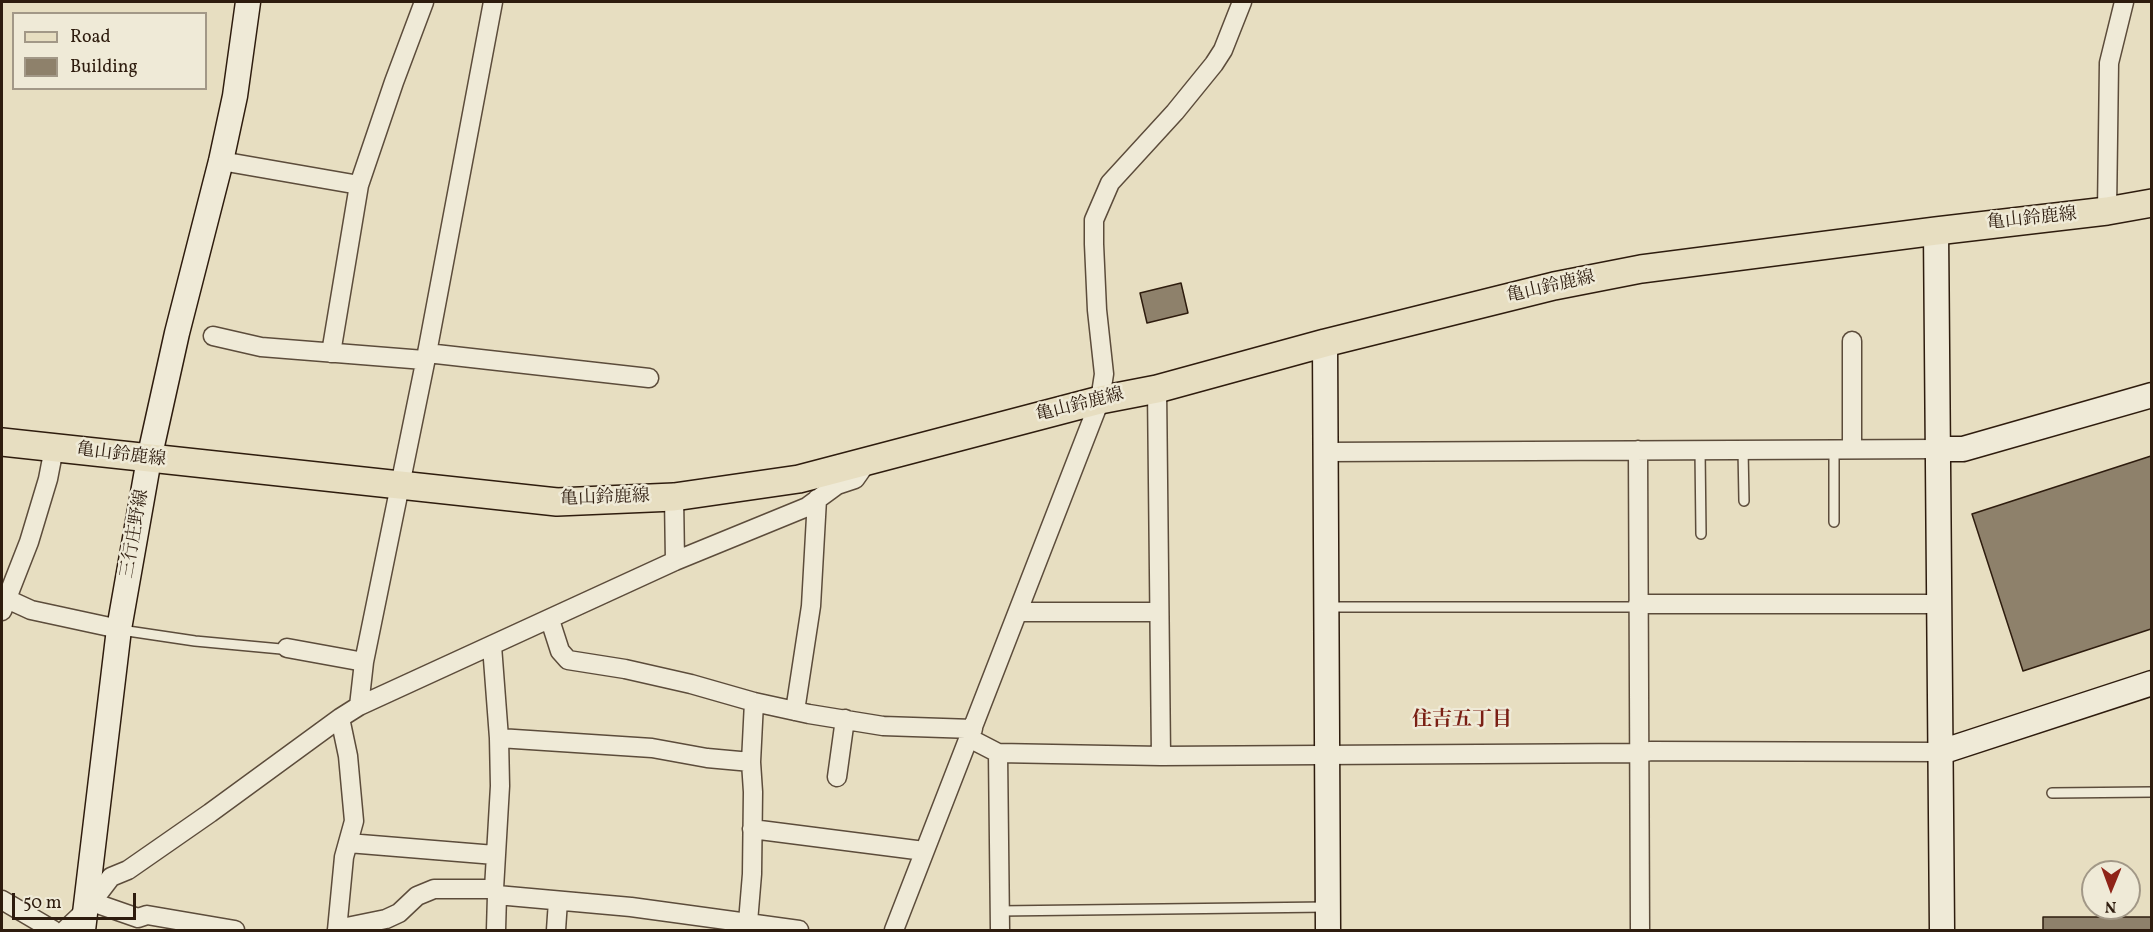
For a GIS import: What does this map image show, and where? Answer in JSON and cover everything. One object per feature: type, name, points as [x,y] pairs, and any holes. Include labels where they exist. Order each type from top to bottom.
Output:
[{"type":"main road","name":"亀山鈴鹿線","points":[[2,442],[557,502],[674,497],[799,479],[1100,400],[1157,389],[1325,343],[1554,286],[1641,269],[1936,231],[2108,212],[2151,203]]},
{"type":"street","name":"三行庄野線","points":[[87,914],[119,629],[148,459],[177,333],[221,161],[235,96],[248,2]]},
{"type":"street","points":[[331,353],[359,185],[424,2]]},
{"type":"street","points":[[359,706],[364,662],[426,357],[493,2]]},
{"type":"street","points":[[894,930],[1100,400],[1104,374],[1097,310],[1094,220],[1110,183],[1174,112],[1224,50],[1242,2]]},
{"type":"street","points":[[2108,212],[2109,63],[2124,2]]},
{"type":"street","points":[[221,161],[359,185]]},
{"type":"street","points":[[1936,231],[1942,930]]},
{"type":"street","points":[[213,336],[261,347],[426,357],[649,378]]},
{"type":"street","points":[[1843,449],[1852,341]]},
{"type":"street","points":[[1325,343],[1328,919]]},
{"type":"street","points":[[1157,389],[1161,756]]},
{"type":"street","points":[[1326,452],[1963,449],[2151,395]]},
{"type":"street","points":[[54,448],[48,479],[29,542],[4,605],[119,629]]},
{"type":"street","points":[[1638,450],[1640,930]]},
{"type":"street","points":[[65,930],[87,914],[111,877],[128,870],[359,706],[675,561],[807,507],[837,485],[855,478],[867,462]]},
{"type":"street","points":[[674,497],[675,561]]},
{"type":"street","points":[[795,711],[811,606],[818,499]]},
{"type":"street","points":[[1638,606],[1938,604]]},
{"type":"street","points":[[1019,612],[1160,612]]},
{"type":"street","points":[[550,620],[560,651],[568,660],[625,669],[795,711],[884,726],[971,734],[998,753],[1161,756],[1639,753],[1651,751],[1941,752],[2151,683]]},
{"type":"street","points":[[492,646],[500,786],[495,855],[496,930]]},
{"type":"street","points":[[287,648],[364,662]]},
{"type":"street","points":[[748,922],[752,874],[751,762],[754,702]]},
{"type":"street","points":[[340,718],[348,756],[354,821],[344,857],[337,930],[386,919],[399,913],[417,896],[434,889],[496,892],[558,901],[631,907],[711,924],[748,922],[800,930]]},
{"type":"street","points":[[837,777],[845,720]]},
{"type":"street","points":[[499,738],[652,748],[706,758],[751,762]]},
{"type":"street","points":[[998,753],[1000,930]]},
{"type":"street","points":[[752,829],[924,850]]},
{"type":"street","points":[[348,843],[495,855]]},
{"type":"street","points":[[2,900],[53,930]]},
{"type":"street","points":[[556,930],[558,901]]},
{"type":"street","points":[[87,914],[138,918],[147,915],[235,930]]},
{"type":"lane","points":[[1743,449],[1744,501]]},
{"type":"lane","points":[[1834,522],[1843,449]]},
{"type":"lane","points":[[1700,450],[1701,534]]},
{"type":"lane","points":[[1326,606],[1638,606]]},
{"type":"lane","points":[[119,629],[195,641],[287,648]]},
{"type":"lane","points":[[2052,793],[2151,792]]},
{"type":"lane","points":[[999,911],[1328,919]]},
{"type":"building","points":[[1181,283],[1188,313],[1147,323],[1140,293]]},
{"type":"building","points":[[2151,456],[2151,629],[2023,671],[1972,514]]},
{"type":"building","points":[[2043,917],[2081,917],[2081,920],[2141,920],[2141,917],[2151,917],[2151,930],[2043,930]]},
{"type":"district","name":"住吉五丁目","points":[[1462,721]]}]
